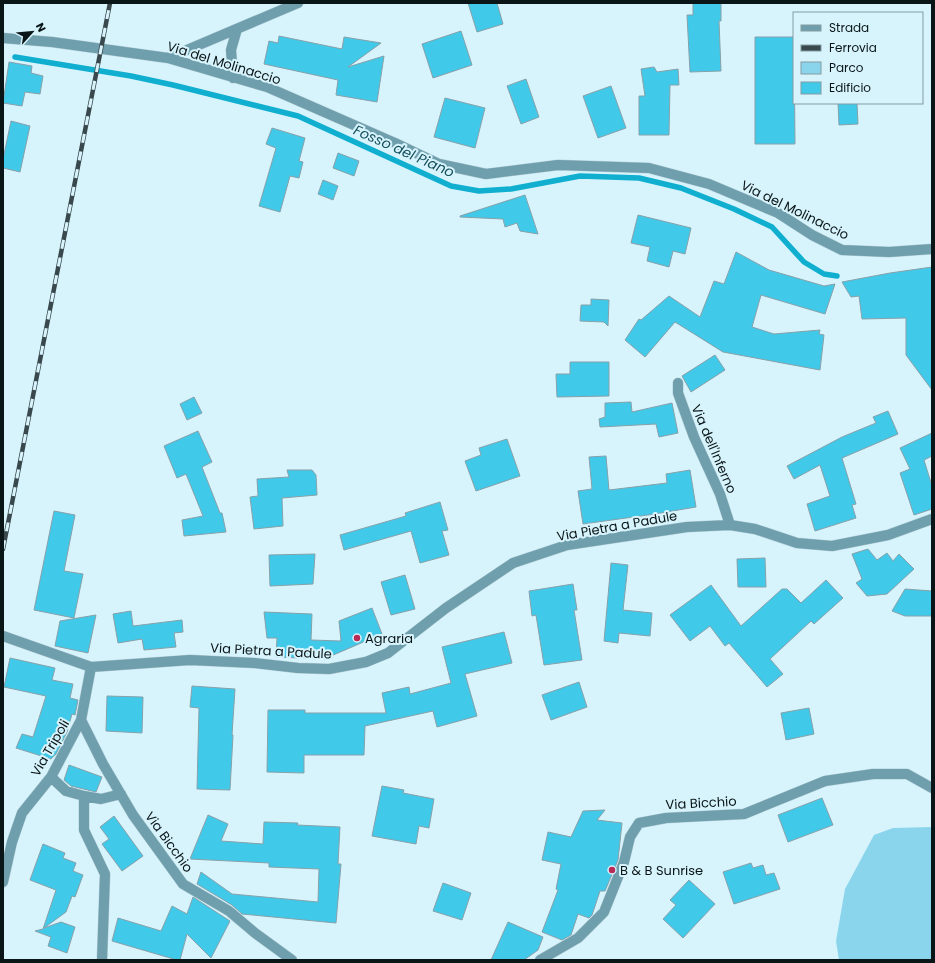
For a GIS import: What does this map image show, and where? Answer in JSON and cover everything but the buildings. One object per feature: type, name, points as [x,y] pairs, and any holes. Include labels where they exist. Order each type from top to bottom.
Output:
[{"type":"street","points":[[168,58],[298,3]]},
{"type":"street","points":[[234,78],[231,50],[237,29]]},
{"type":"street","name":"Via del Molinaccio","points":[[3,38],[52,42],[168,58],[267,87],[439,164],[486,174],[558,165],[648,168],[709,184],[778,213],[812,235],[842,250],[889,252],[932,249]]},
{"type":"street","name":"Via dell'Inferno","points":[[678,383],[678,393],[683,408],[694,437],[720,494],[730,525]]},
{"type":"street","name":"Via Pietra a Padule","points":[[3,636],[91,667],[190,660],[329,669],[366,662],[388,653],[446,608],[513,564],[567,545],[687,527],[730,525],[755,529],[797,543],[832,546],[888,535],[932,519]]},
{"type":"street","name":"Via Tripoli","points":[[3,882],[12,842],[22,813],[51,777],[81,720],[91,667]]},
{"type":"street","name":"Via Bicchio","points":[[81,720],[103,764],[133,815],[183,884],[229,911],[255,933],[292,960]]},
{"type":"street","name":"Via Bicchio","points":[[540,960],[578,938],[604,912],[624,862],[630,836],[639,823],[666,818],[744,814],[825,781],[873,774],[906,774],[932,788]]},
{"type":"street","points":[[51,777],[66,791],[84,796],[101,799],[121,794]]},
{"type":"street","points":[[84,796],[84,830],[105,874],[102,960]]},
{"type":"green space","points":[[932,827],[932,960],[839,960],[836,941],[845,889],[874,835],[893,828]]},
{"type":"waterway","name":"Fosso del Piano","points":[[15,57],[131,76],[298,116],[451,186],[479,191],[511,189],[580,176],[639,178],[681,188],[734,209],[772,227],[804,262],[824,274],[837,276]]},
{"type":"railway","points":[[3,549],[110,3]]},
{"type":"place","name":"Agraria","points":[[357,638]]},
{"type":"place","name":"B & B Sunrise","points":[[612,870]]}]
